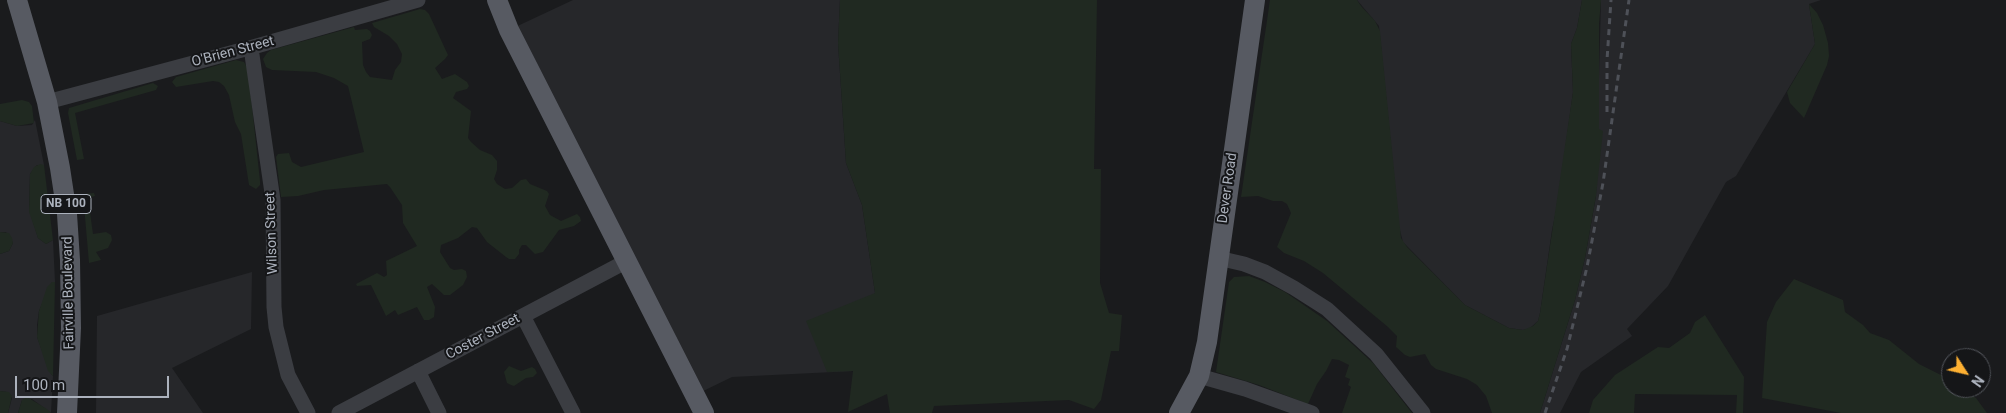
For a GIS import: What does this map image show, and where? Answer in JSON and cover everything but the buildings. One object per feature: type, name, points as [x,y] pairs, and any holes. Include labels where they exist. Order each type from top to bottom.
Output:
[{"type":"main road","name":"Fairville Boulevard","points":[[17,0],[47,102],[64,190],[70,260],[71,328],[67,413]]},
{"type":"main road","points":[[497,0],[509,30],[627,261],[699,411]]},
{"type":"main road","name":"Dever Road","points":[[1179,413],[1199,376],[1207,342],[1255,0]]},
{"type":"street","name":"O'Brien Street","points":[[47,102],[251,48],[371,6],[418,0]]},
{"type":"street","name":"Wilson Street","points":[[251,48],[273,200],[274,307],[276,326],[288,375],[308,413]]},
{"type":"street","points":[[1218,258],[1244,264],[1265,272],[1327,309],[1355,332],[1376,354],[1424,413]]},
{"type":"street","name":"Coster Street","points":[[339,413],[627,261]]},
{"type":"street","points":[[523,316],[573,413]]},
{"type":"street","points":[[418,371],[439,413]]},
{"type":"street","points":[[1199,376],[1245,389],[1312,413]]},
{"type":"shaded area","points":[[573,0],[840,0],[838,43],[846,163],[862,205],[875,293],[854,371],[732,377],[695,395],[509,30]]},
{"type":"shaded area","points":[[840,0],[1097,0],[1094,169],[1101,169],[1100,283],[1109,313],[1122,315],[1119,351],[1111,351],[1101,400],[1094,409],[1069,400],[934,406],[932,413],[890,413],[887,394],[848,412],[853,371],[827,372],[806,321],[875,293],[862,205],[846,163],[838,43]]},
{"type":"shaded area","points":[[1270,0],[1357,0],[1375,21],[1380,31],[1401,238],[1407,247],[1465,305],[1509,328],[1523,330],[1533,326],[1538,321],[1540,313],[1573,92],[1571,44],[1577,28],[1582,0],[1601,0],[1599,24],[1599,129],[1603,131],[1596,196],[1575,300],[1540,413],[1492,413],[1486,396],[1477,385],[1467,379],[1436,369],[1431,365],[1425,354],[1410,357],[1405,355],[1396,347],[1397,336],[1388,327],[1323,273],[1304,261],[1284,253],[1277,247],[1291,213],[1287,204],[1282,201],[1273,201],[1258,196],[1241,197]]},
{"type":"shaded area","points":[[1357,0],[1582,0],[1577,28],[1571,44],[1573,92],[1558,202],[1540,313],[1538,321],[1529,329],[1509,328],[1465,305],[1403,242],[1399,227],[1379,26]]},
{"type":"shaded area","points":[[1601,0],[1821,0],[1809,4],[1815,44],[1736,176],[1726,182],[1668,286],[1627,329],[1632,336],[1581,372],[1560,413],[1540,413],[1575,300],[1596,196]]},
{"type":"shaded area","points":[[1809,4],[1817,13],[1823,25],[1829,56],[1827,65],[1804,118],[1790,103],[1787,92],[1815,44]]},
{"type":"shaded area","points":[[420,9],[425,10],[429,14],[448,55],[435,68],[442,79],[455,74],[467,82],[469,86],[467,89],[456,92],[453,98],[471,111],[468,138],[480,150],[492,155],[497,161],[494,179],[497,184],[505,189],[512,188],[521,180],[526,179],[530,184],[547,191],[549,194],[545,206],[550,215],[561,221],[577,214],[581,221],[574,226],[559,230],[543,252],[535,254],[526,245],[522,245],[515,259],[506,257],[487,242],[477,228],[472,227],[458,238],[441,245],[440,252],[450,268],[466,271],[467,277],[463,285],[450,295],[444,295],[432,284],[427,287],[435,307],[434,317],[429,320],[424,320],[417,307],[398,315],[395,310],[386,316],[371,285],[357,286],[356,284],[377,273],[384,277],[387,275],[386,261],[417,246],[403,223],[402,205],[387,184],[324,190],[298,196],[281,197],[276,157],[278,154],[289,153],[292,162],[301,167],[364,152],[348,86],[334,78],[316,72],[272,70],[266,67],[263,59],[271,50],[354,27],[355,30],[367,29],[372,35],[370,39],[362,42],[363,65],[366,72],[370,77],[392,80],[395,70],[401,62],[402,54],[397,44],[389,36],[374,27],[372,23]]},
{"type":"shaded area","points":[[236,60],[244,62],[248,69],[260,181],[260,185],[256,189],[249,185],[241,134],[235,122],[229,95],[224,86],[219,82],[213,81],[176,87],[172,82],[176,77]]},
{"type":"shaded area","points":[[153,83],[158,86],[156,90],[75,113],[84,159],[77,160],[68,113],[69,108]]},
{"type":"shaded area","points":[[22,100],[29,102],[32,106],[34,123],[17,126],[0,121],[0,104]]},
{"type":"shaded area","points":[[35,120],[44,165],[37,165],[30,174],[29,208],[38,238],[46,244],[53,240],[55,282],[52,282],[39,311],[37,325],[37,337],[53,376],[51,413],[32,399],[22,400],[18,413],[8,413],[12,398],[7,392],[0,391],[0,254],[9,251],[13,243],[6,232],[0,232],[0,121],[17,126],[32,125]]},
{"type":"shaded area","points":[[40,164],[44,165],[53,240],[46,244],[38,238],[29,212],[30,174],[34,167]]},
{"type":"shaded area","points":[[94,193],[95,196],[88,198],[93,234],[106,232],[111,235],[112,240],[108,248],[96,252],[101,260],[89,263],[83,194]]},
{"type":"shaded area","points":[[0,232],[9,233],[13,243],[9,251],[0,254]]},
{"type":"shaded area","points":[[252,272],[251,329],[172,368],[203,413],[96,413],[97,316]]},
{"type":"shaded area","points":[[1249,276],[1285,292],[1327,321],[1373,363],[1412,413],[1342,413],[1351,387],[1348,385],[1350,379],[1345,377],[1349,365],[1339,360],[1332,359],[1308,404],[1259,385],[1216,372],[1229,282],[1234,277]]},
{"type":"shaded area","points":[[1794,279],[1843,300],[1845,312],[1863,325],[1870,333],[1889,340],[1919,364],[1941,375],[1941,398],[1976,398],[1987,413],[1841,413],[1762,398],[1767,322],[1776,302]]},
{"type":"shaded area","points":[[52,282],[55,282],[53,376],[48,371],[37,337],[39,311],[47,287]]},
{"type":"shaded area","points":[[1705,315],[1744,377],[1743,413],[1736,413],[1737,395],[1635,394],[1634,413],[1589,413],[1593,400],[1615,375],[1658,347],[1669,348],[1690,333],[1695,322]]},
{"type":"shaded area","points":[[509,366],[521,371],[532,367],[537,373],[533,377],[526,378],[514,386],[507,383],[504,372]]},
{"type":"shaded area","points":[[0,391],[9,392],[12,396],[8,413],[0,413]]},
{"type":"shaded area","points":[[27,397],[51,413],[18,413],[22,400]]},
{"type":"railway","points":[[1607,112],[1607,60],[1611,0]]},
{"type":"railway","points":[[1545,413],[1567,349],[1587,267],[1603,183],[1629,0]]}]
